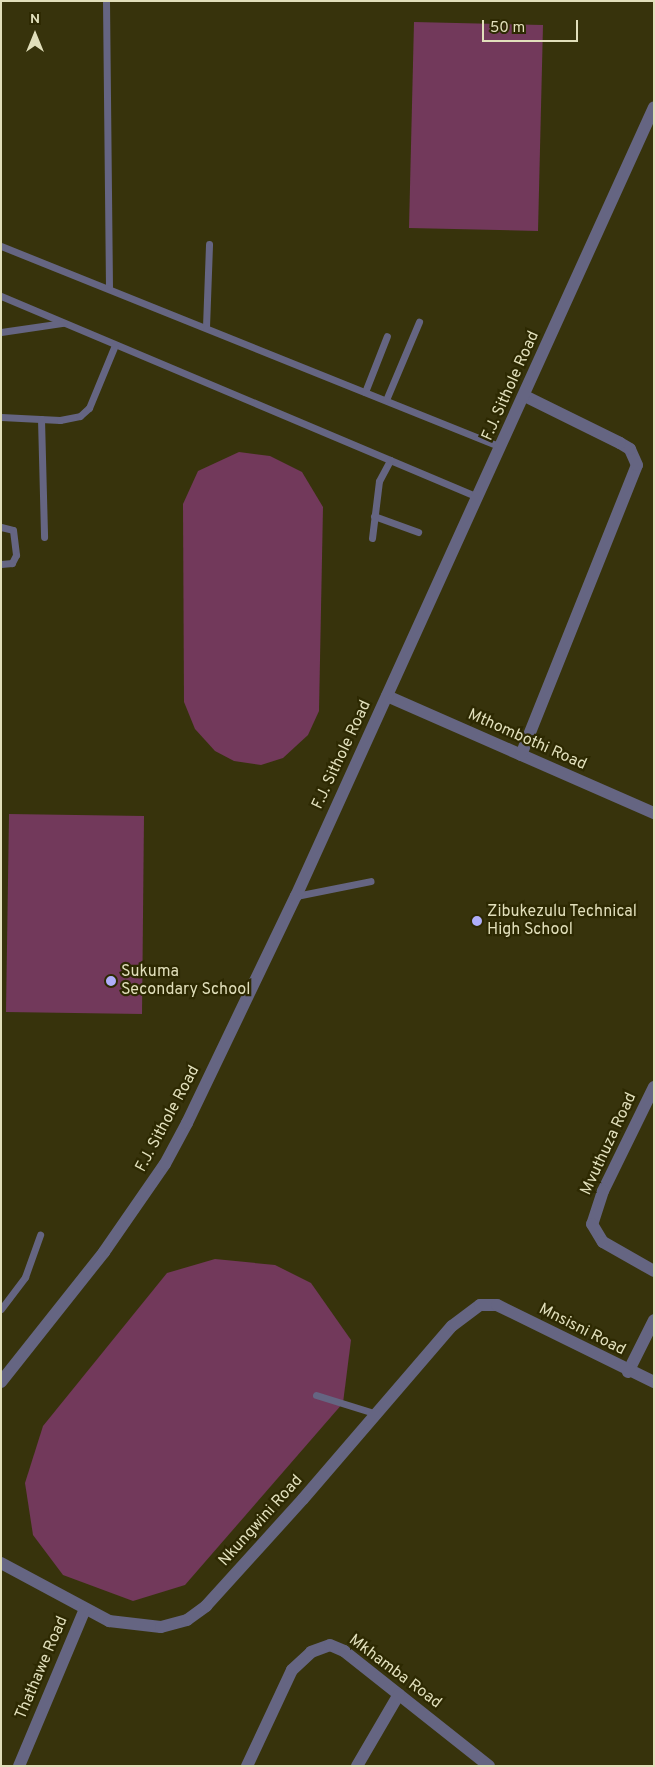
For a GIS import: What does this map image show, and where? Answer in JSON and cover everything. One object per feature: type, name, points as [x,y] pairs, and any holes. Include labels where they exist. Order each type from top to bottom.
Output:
[{"type":"street","name":"F.J. Sithole Road","points":[[1,1382],[104,1252],[165,1164],[296,896],[525,396],[654,106]]},
{"type":"street","points":[[521,755],[637,465],[630,449],[525,396]]},
{"type":"street","name":"Mthombothi Road","points":[[387,696],[654,813]]},
{"type":"street","name":"Mvuthuza Road","points":[[654,1088],[603,1191],[592,1224],[603,1242],[654,1271]]},
{"type":"street","name":"Nkungwini Road","points":[[1,1563],[84,1611],[137,1627],[161,1627],[187,1620],[206,1606],[378,1414],[452,1326],[475,1306],[497,1306]]},
{"type":"street","name":"Mnsisni Road","points":[[497,1306],[628,1372],[654,1382]]},
{"type":"street","points":[[628,1372],[654,1320]]},
{"type":"street","name":"Thathawe Road","points":[[19,1766],[84,1611]]},
{"type":"street","name":"Mkhamba Road","points":[[247,1766],[292,1670],[320,1646],[344,1651],[489,1766]]},
{"type":"street","points":[[357,1766],[399,1694]]},
{"type":"lane","points":[[106,1],[109,288]]},
{"type":"lane","points":[[206,327],[209,244]]},
{"type":"lane","points":[[1,246],[501,447]]},
{"type":"lane","points":[[1,296],[478,497]]},
{"type":"lane","points":[[386,400],[419,322]]},
{"type":"lane","points":[[1,332],[62,323]]},
{"type":"lane","points":[[365,392],[387,336]]},
{"type":"lane","points":[[1,417],[71,419],[89,408],[115,345]]},
{"type":"lane","points":[[41,419],[44,538]]},
{"type":"lane","points":[[372,538],[379,481],[390,460]]},
{"type":"lane","points":[[374,516],[418,532]]},
{"type":"lane","points":[[1,527],[13,530],[16,555],[12,563],[1,564]]},
{"type":"lane","points":[[296,896],[372,881]]},
{"type":"lane","points":[[1,1309],[25,1277],[40,1235]]},
{"type":"lane","points":[[316,1395],[378,1414]]},
{"type":"shaded area","points":[[414,22],[543,25],[538,231],[409,228]]},
{"type":"shaded area","points":[[239,452],[270,456],[302,472],[323,507],[319,711],[308,735],[283,758],[261,765],[234,761],[215,751],[195,729],[184,702],[183,504],[198,471]]},
{"type":"shaded area","points":[[9,814],[144,816],[142,1014],[6,1012]]},
{"type":"shaded area","points":[[215,1259],[275,1265],[311,1283],[351,1340],[343,1403],[185,1585],[133,1601],[63,1575],[33,1535],[25,1483],[43,1426],[167,1273]]},
{"type":"place","name":"Zibukezulu Technical High School","points":[[477,921]]},
{"type":"place","name":"Sukuma Secondary School","points":[[111,981]]}]
